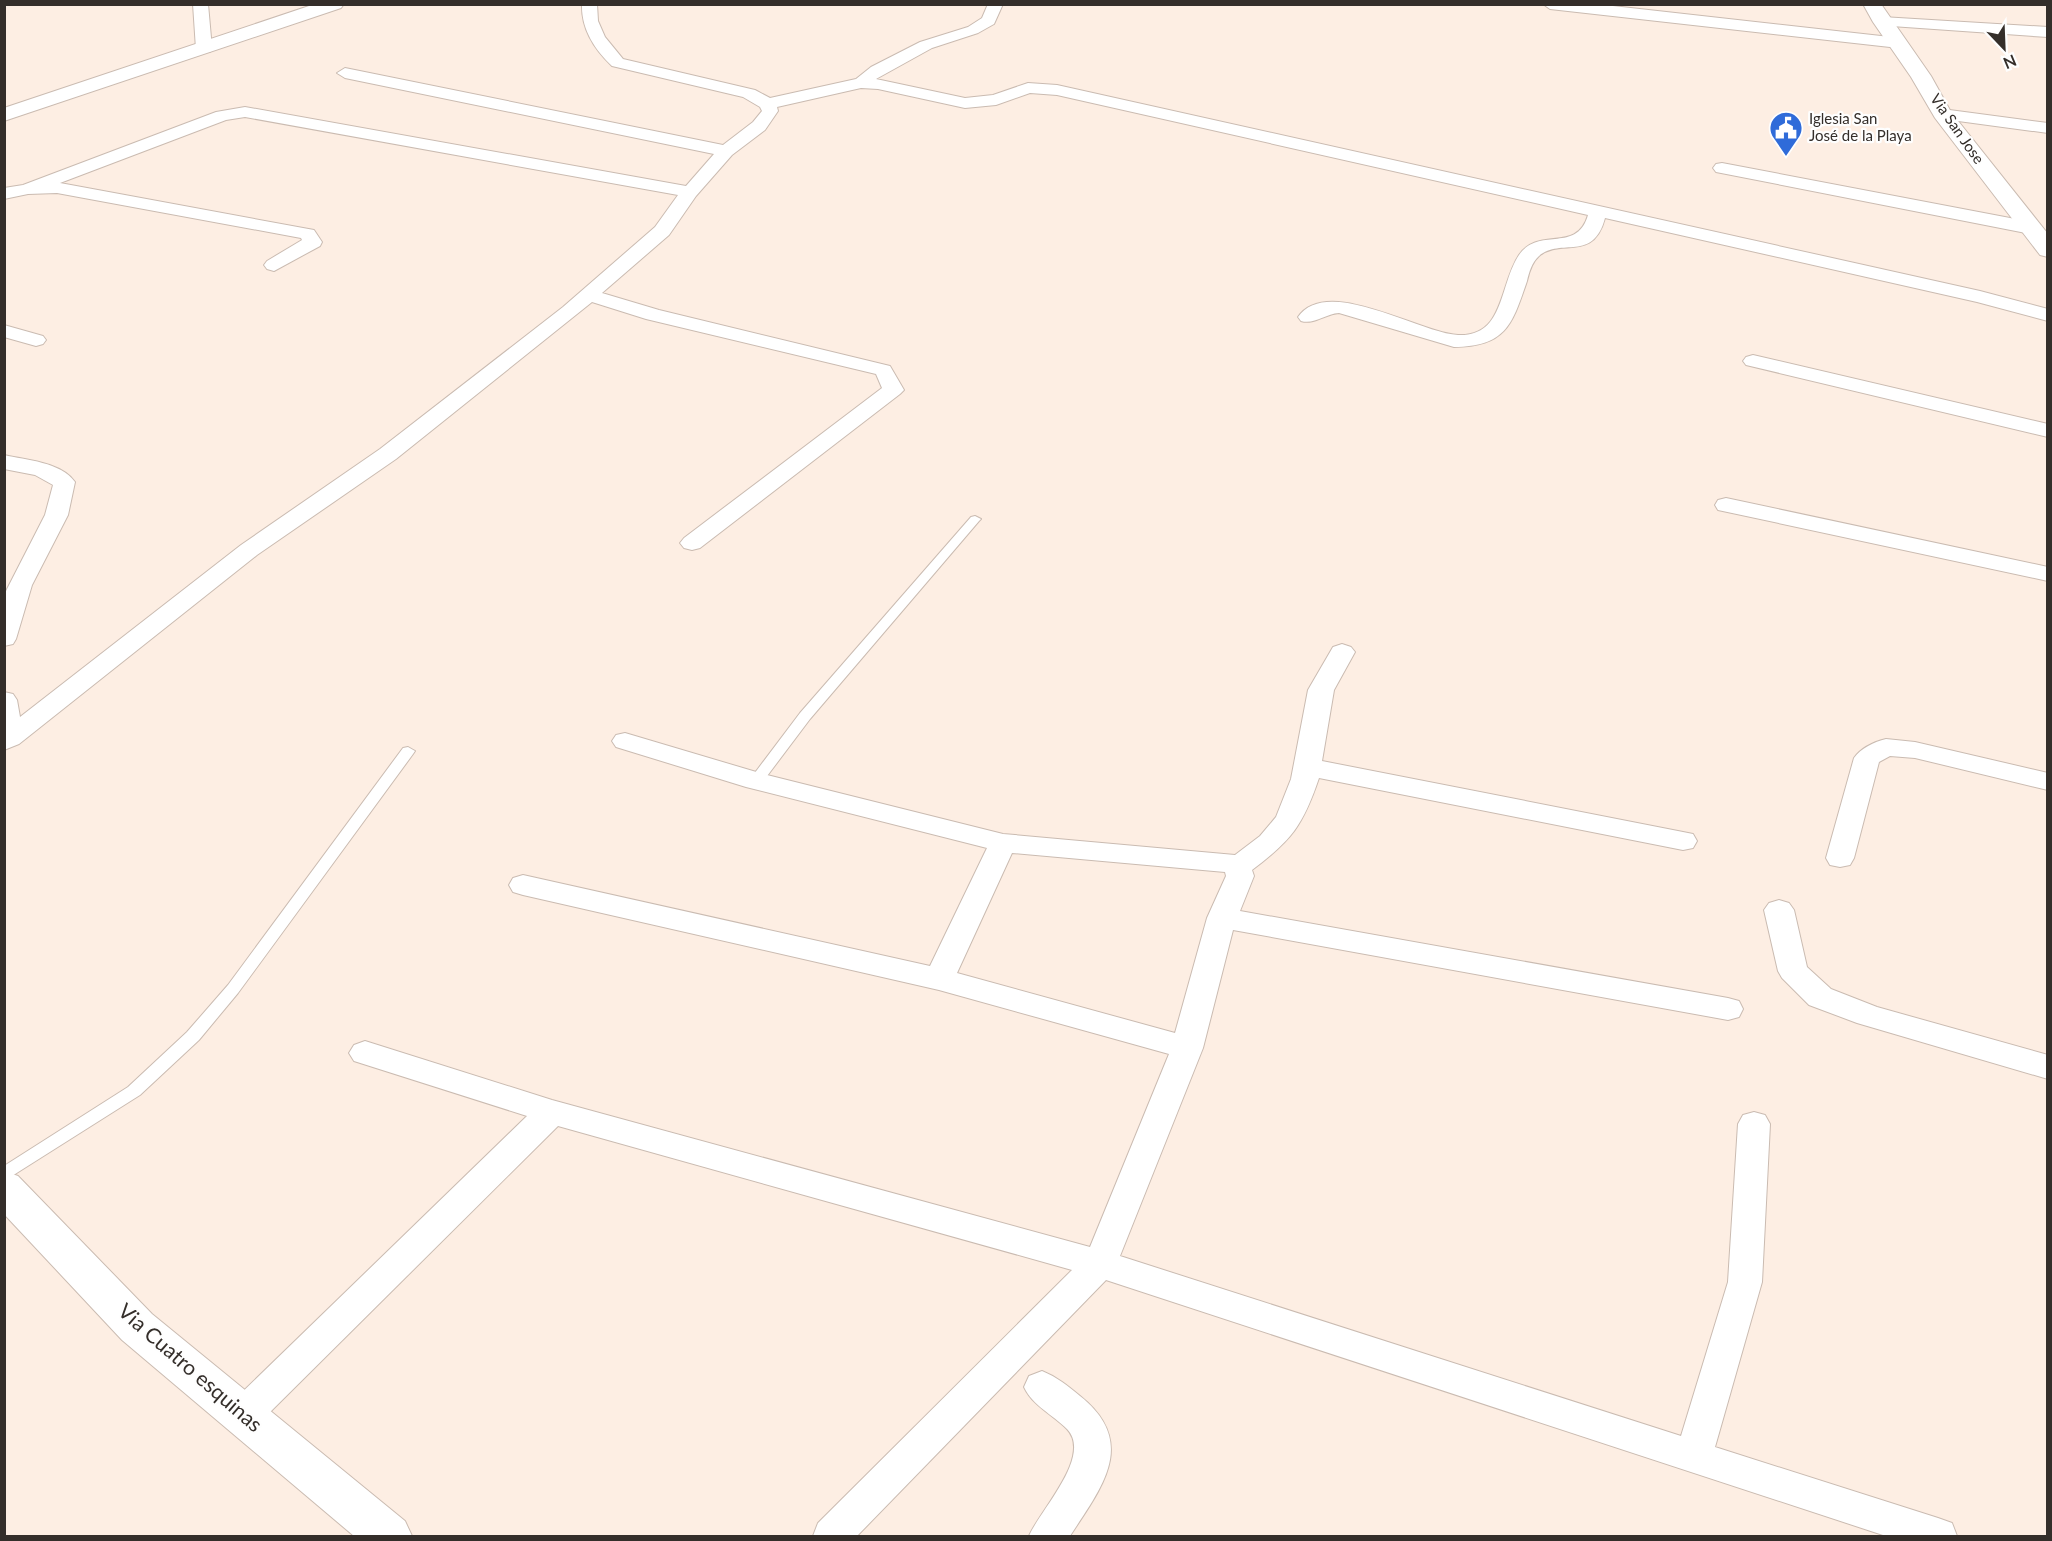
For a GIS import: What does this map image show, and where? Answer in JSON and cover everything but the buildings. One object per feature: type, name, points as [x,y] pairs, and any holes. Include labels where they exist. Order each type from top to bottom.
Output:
[{"type":"street","points":[[200,4],[204,49]]},
{"type":"street","points":[[6,114],[335,4]]},
{"type":"street","points":[[7,740],[249,550],[429,422],[588,295],[662,231],[690,192],[726,151],[759,126],[770,111],[767,104],[749,93],[618,63],[609,56],[599,41],[592,25],[590,4]]},
{"type":"street","points":[[861,83],[878,70],[926,45],[973,30],[989,21],[996,4]]},
{"type":"street","points":[[1550,4],[1899,44]]},
{"type":"street","points":[[1877,14],[2048,32]]},
{"type":"street","name":"Via San Jose","points":[[1877,14],[1899,44],[1942,114],[2048,250]]},
{"type":"street","points":[[345,73],[726,151]]},
{"type":"street","points":[[767,104],[861,83],[902,89],[965,103],[996,100],[1028,88],[1058,90],[1980,297],[2048,315]]},
{"type":"street","points":[[4,194],[28,189],[222,116],[245,112],[690,192]]},
{"type":"street","points":[[1942,114],[2048,128]]},
{"type":"street","points":[[1722,168],[2031,228]]},
{"type":"street","points":[[28,189],[57,188],[307,234],[312,239],[313,242],[274,266]]},
{"type":"street","points":[[1308,317],[1321,309],[1340,307],[1454,341],[1470,342],[1488,338],[1497,331],[1530,253],[1543,247],[1581,239],[1590,233],[1598,211]]},
{"type":"street","points":[[588,295],[653,315],[883,370],[890,379],[893,390],[692,543]]},
{"type":"street","points":[[4,331],[36,340]]},
{"type":"street","points":[[1753,361],[2048,431]]},
{"type":"street","points":[[4,462],[42,470],[64,482],[64,496],[27,569],[8,617],[4,639]]},
{"type":"street","points":[[1726,505],[2048,574]]},
{"type":"street","points":[[1237,867],[1270,843],[1289,820],[1305,779],[1321,690],[1341,652]]},
{"type":"street","points":[[4,700],[7,740]]},
{"type":"street","points":[[625,741],[756,781],[1003,843],[1227,862],[1237,867],[1240,876],[1222,918],[1187,1048],[1100,1264],[832,1536]]},
{"type":"street","points":[[1840,858],[1867,758],[1886,747],[1915,750],[2048,782]]},
{"type":"street","points":[[1307,767],[1683,841]]},
{"type":"street","points":[[939,979],[1003,843]]},
{"type":"street","points":[[523,885],[939,979],[1187,1048]]},
{"type":"street","points":[[1779,909],[1793,970],[1820,997],[1868,1015],[2048,1067]]},
{"type":"street","points":[[1222,918],[1728,1009]]},
{"type":"street","points":[[365,1053],[552,1112],[1100,1264],[1938,1536]]},
{"type":"street","points":[[243,1415],[552,1112]]},
{"type":"street","points":[[1692,1457],[1745,1282],[1754,1124]]},
{"type":"street","name":"Via Cuatro esquinas","points":[[4,1187],[137,1327],[388,1536]]},
{"type":"street","points":[[1042,1387],[1084,1421],[1094,1449],[1086,1479],[1048,1536]]},
{"type":"lane","points":[[756,781],[805,716],[975,519]]},
{"type":"lane","points":[[4,1175],[134,1091],[193,1036],[233,988],[408,751]]},
{"type":"place","name":"Iglesia San José de la Playa","points":[[1786,157]]}]
